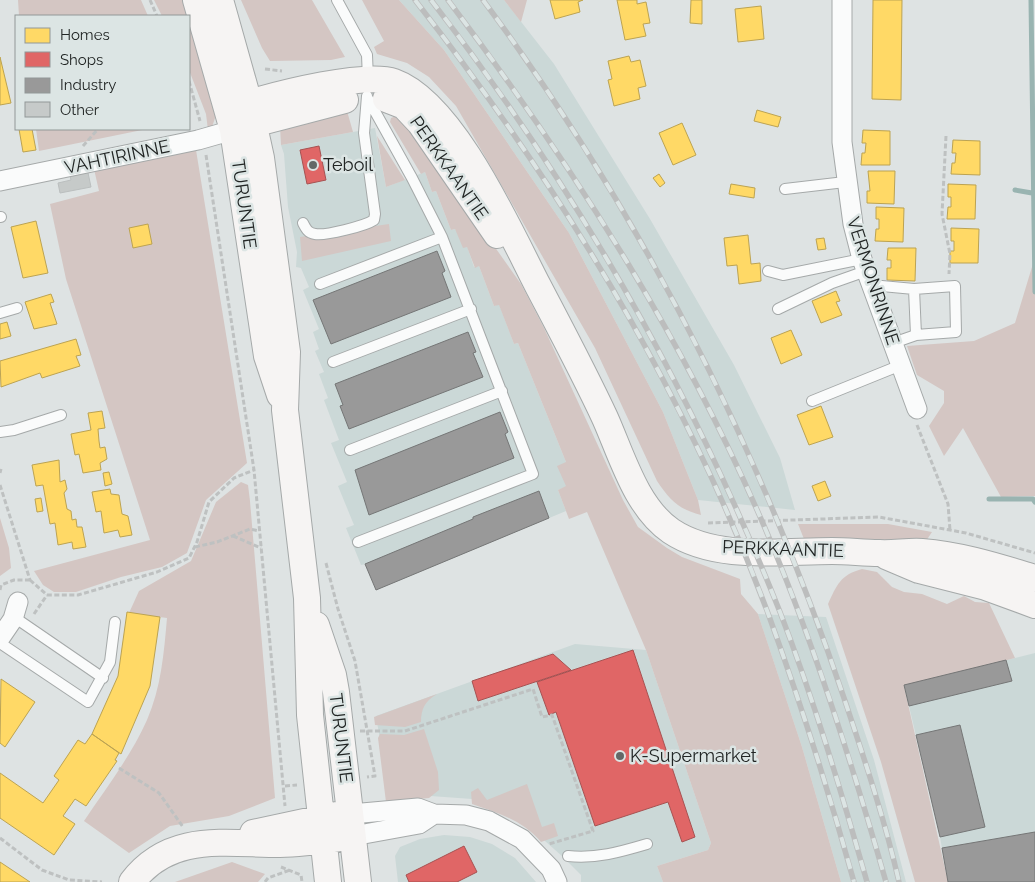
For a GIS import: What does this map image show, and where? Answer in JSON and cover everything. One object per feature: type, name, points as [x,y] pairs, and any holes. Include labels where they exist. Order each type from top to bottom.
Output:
[{"type":"main road","name":"TURUNTIE","points":[[196,0],[245,119]]},
{"type":"main road","name":"TURUNTIE","points":[[220,0],[245,119],[267,356],[284,410],[307,598],[310,714],[328,882]]},
{"type":"main road","name":"PERKKAANTIE","points":[[245,119],[339,100],[367,88],[391,81],[411,89],[434,110],[470,160],[500,210],[584,372],[639,492],[652,515],[672,532],[693,542],[722,549],[752,552],[881,554],[920,552],[968,558],[1035,578]]},
{"type":"main road","name":"PERKKAANTIE","points":[[881,554],[919,570],[986,587],[1035,605]]},
{"type":"main road","name":"TURUNTIE","points":[[307,598],[333,675],[358,882]]},
{"type":"main road","points":[[132,882],[141,871],[156,859],[170,851],[188,846],[224,841],[280,844],[322,829],[352,825]]},
{"type":"street","name":"VERMONRINNE","points":[[842,0],[841,123],[845,182],[867,272],[917,410]]},
{"type":"street","name":"VAHTIRINNE","points":[[0,181],[198,140],[245,119]]},
{"type":"street","points":[[0,638],[16,609]]},
{"type":"street","points":[[352,825],[418,808],[434,814],[466,815],[489,821],[522,839],[551,869],[557,882]]},
{"type":"lane","points":[[303,224],[307,230],[316,234],[366,225],[374,220],[375,214],[364,133],[367,55],[338,0]]},
{"type":"lane","points":[[358,542],[533,474],[442,237],[367,88]]},
{"type":"lane","points":[[784,189],[845,182]]},
{"type":"lane","points":[[320,284],[442,237]]},
{"type":"lane","points":[[768,271],[783,275],[867,272],[914,288],[955,286],[956,332],[916,335],[893,343]]},
{"type":"lane","points":[[778,310],[832,283],[867,272]]},
{"type":"lane","points":[[914,288],[916,335]]},
{"type":"lane","points":[[0,313],[17,308]]},
{"type":"lane","points":[[333,362],[471,309]]},
{"type":"lane","points":[[812,401],[901,365]]},
{"type":"lane","points":[[350,450],[502,390]]},
{"type":"lane","points":[[0,432],[14,430],[61,415]]},
{"type":"lane","points":[[16,609],[103,678]]},
{"type":"lane","points":[[0,643],[88,702],[103,678],[110,662],[115,622]]},
{"type":"lane","points":[[568,856],[583,858],[610,855],[647,844]]},
{"type":"path","points":[[150,0],[157,15]]},
{"type":"path","points":[[190,85],[202,128]]},
{"type":"path","points":[[79,153],[86,140],[97,130]]},
{"type":"path","points":[[946,136],[942,214],[950,254],[949,287]]},
{"type":"path","points":[[206,150],[254,470],[285,786]]},
{"type":"path","points":[[917,410],[915,421],[948,504],[950,530]]},
{"type":"path","points":[[0,485],[30,580],[47,595],[78,595],[157,572],[189,558],[209,502],[234,478],[254,470]]},
{"type":"path","points":[[705,522],[879,516],[950,530],[1035,553]]},
{"type":"path","points":[[194,548],[250,529],[260,531]]},
{"type":"path","points":[[233,536],[261,548]]},
{"type":"path","points":[[0,590],[2,585],[14,580],[30,580]]},
{"type":"path","points":[[355,732],[405,731],[533,689],[542,717],[552,715],[593,831],[545,845],[537,853]]},
{"type":"path","points":[[119,768],[160,793],[185,830]]},
{"type":"path","points":[[0,838],[42,870],[70,880],[102,882]]},
{"type":"path","points":[[265,882],[268,878],[290,870],[301,875],[302,882]]},
{"type":"shaded area","points":[[18,0],[141,0],[148,15],[19,15]]},
{"type":"shaded area","points":[[154,0],[185,0],[189,15],[162,15]]},
{"type":"shaded area","points":[[241,0],[312,0],[345,57],[331,60],[270,61],[262,48]]},
{"type":"shaded area","points":[[362,0],[399,0],[444,50],[569,233],[663,412],[698,500],[701,515],[680,507],[657,481],[595,348],[456,106],[429,77],[407,63],[377,54],[374,47],[384,41]]},
{"type":"shaded area","points":[[399,0],[504,0],[554,64],[650,219],[734,365],[780,458],[795,510],[698,500],[663,412],[569,233],[444,50]]},
{"type":"shaded area","points":[[504,0],[527,0],[521,22]]},
{"type":"shaded area","points":[[190,18],[217,112],[212,127],[208,130],[206,114],[190,73]]},
{"type":"shaded area","points":[[347,111],[353,132],[281,145],[280,126]]},
{"type":"shaded area","points":[[402,116],[521,284],[544,328],[623,500],[638,527],[682,557],[740,579],[741,594],[758,614],[802,747],[841,882],[663,882],[657,866],[708,850],[711,843],[646,650],[587,512],[569,519],[558,490],[566,486],[557,466],[566,462],[518,343],[514,344],[499,305],[494,306],[479,266],[475,268],[467,247],[463,248],[455,229],[451,230],[436,191],[432,192],[425,172],[421,174],[390,122],[391,118]]},
{"type":"shaded area","points":[[375,128],[386,187],[425,172],[432,192],[436,191],[451,230],[455,229],[467,246],[474,267],[479,266],[494,306],[499,304],[514,344],[518,343],[566,462],[566,487],[558,490],[566,511],[376,590],[366,564],[361,565],[346,528],[354,525],[338,486],[347,482],[331,443],[339,440],[324,400],[328,398],[319,374],[324,372],[315,351],[319,349],[313,332],[319,329],[303,290],[309,287],[301,268],[296,267],[297,252],[288,207],[284,154],[281,145]]},
{"type":"shaded area","points":[[36,130],[142,130],[39,151]]},
{"type":"shaded area","points":[[377,136],[405,180],[386,187]]},
{"type":"shaded area","points":[[196,150],[247,463],[206,500],[187,553],[162,567],[121,577],[76,592],[54,592],[43,585],[34,571],[150,540],[66,279],[50,204],[99,191],[94,169]]},
{"type":"shaded area","points":[[389,224],[391,241],[302,261],[300,237]]},
{"type":"shaded area","points":[[1035,257],[1035,496],[1001,497],[963,428],[944,456],[929,426],[944,403],[944,391],[917,375],[907,346],[974,341],[1015,323]]},
{"type":"shaded area","points":[[241,482],[248,485],[250,501],[275,798],[229,816],[170,826],[129,853],[84,821],[134,746],[152,708],[159,683],[167,618],[129,613],[139,591],[191,561],[216,502]]},
{"type":"shaded area","points":[[0,518],[9,548],[11,568],[0,576]]},
{"type":"shaded area","points":[[798,524],[888,524],[932,532],[926,541],[910,543],[854,539],[804,539]]},
{"type":"shaded area","points":[[862,569],[877,572],[892,587],[904,592],[922,594],[947,604],[964,596],[975,602],[989,603],[1015,658],[904,686],[948,882],[915,882],[881,762],[828,604],[840,582],[849,574]]},
{"type":"shaded area","points":[[758,614],[826,617],[874,760],[906,882],[841,882],[802,747]]},
{"type":"shaded area","points":[[575,644],[646,650],[711,843],[708,850],[657,866],[663,882],[581,882],[581,875],[509,809],[472,799],[389,793],[376,716]]},
{"type":"shaded area","points":[[1035,653],[1035,882],[948,882],[940,837],[904,685]]},
{"type":"shaded area","points":[[437,694],[424,706],[421,722],[405,727],[375,725],[374,717]]},
{"type":"shaded area","points":[[424,729],[438,772],[439,790],[429,798],[386,802],[378,738],[380,734],[404,735]]},
{"type":"shaded area","points":[[527,784],[542,827],[554,823],[558,836],[541,842],[534,834],[518,823],[472,804],[471,792],[478,788],[487,800]]},
{"type":"shaded area","points":[[444,835],[470,837],[492,844],[515,858],[536,882],[398,882],[395,856],[400,847],[420,839]]},
{"type":"shaded area","points":[[232,862],[265,874],[258,882],[175,882]]},
{"type":"building: Homes","points":[[550,0],[583,0],[578,2],[580,12],[555,19]]},
{"type":"building: Homes","points":[[617,0],[637,0],[637,4],[646,2],[650,23],[643,24],[646,36],[625,40]]},
{"type":"building: Homes","points":[[691,0],[702,0],[702,24],[690,23]]},
{"type":"building: Homes","points":[[873,0],[902,0],[901,100],[872,99]]},
{"type":"building: Homes","points":[[761,6],[764,39],[738,42],[735,9]]},
{"type":"building: Homes","points":[[629,56],[631,62],[640,60],[646,86],[638,88],[640,99],[614,106],[608,80],[612,79],[608,61]]},
{"type":"building: Homes","points":[[0,57],[11,103],[0,105]]},
{"type":"building: Homes","points":[[757,110],[781,117],[778,127],[754,121]]},
{"type":"building: Homes","points":[[682,123],[696,155],[673,165],[659,133]]},
{"type":"building: Homes","points":[[19,130],[32,130],[36,150],[23,152]]},
{"type":"building: Homes","points":[[863,130],[890,131],[890,165],[861,165],[862,153],[865,153],[866,143],[862,143]]},
{"type":"building: Homes","points":[[953,140],[980,141],[980,175],[951,174],[952,163],[955,163],[956,153],[952,153]]},
{"type":"building: Homes","points":[[868,171],[895,171],[894,204],[867,203],[867,191],[870,191]]},
{"type":"building: Homes","points":[[659,174],[665,183],[660,187],[653,178]]},
{"type":"building: Homes","points":[[731,184],[755,188],[754,198],[729,194]]},
{"type":"building: Homes","points":[[948,184],[976,185],[975,219],[947,219],[948,207],[951,207],[951,197],[948,197]]},
{"type":"building: Homes","points":[[876,207],[904,208],[903,242],[875,241],[876,229],[879,229],[879,219],[876,219]]},
{"type":"building: Homes","points":[[36,221],[48,273],[23,278],[11,227]]},
{"type":"building: Homes","points":[[148,224],[152,244],[133,248],[129,228]]},
{"type":"building: Homes","points":[[951,228],[979,229],[978,263],[950,263],[950,251],[954,251],[954,241],[951,241]]},
{"type":"building: Homes","points":[[748,235],[751,264],[760,263],[761,281],[739,284],[737,265],[727,266],[724,238]]},
{"type":"building: Homes","points":[[824,238],[826,249],[818,250],[816,239]]},
{"type":"building: Homes","points":[[888,248],[916,248],[915,281],[887,280],[887,268],[891,268],[891,260],[887,260]]},
{"type":"building: Homes","points":[[836,291],[840,301],[836,302],[842,315],[821,323],[812,301]]},
{"type":"building: Homes","points":[[51,294],[54,302],[50,303],[57,324],[34,329],[25,302]]},
{"type":"building: Homes","points":[[7,322],[11,336],[0,339],[0,324]]},
{"type":"building: Homes","points":[[791,330],[802,355],[781,364],[771,338]]},
{"type":"building: Homes","points":[[76,339],[81,355],[76,356],[80,366],[42,378],[40,373],[1,387],[0,361]]},
{"type":"building: Homes","points":[[821,406],[833,437],[809,445],[797,415]]},
{"type":"building: Homes","points":[[102,411],[105,428],[98,429],[99,441],[100,448],[105,447],[107,459],[100,463],[101,470],[83,473],[79,454],[75,455],[71,434],[91,430],[88,413]]},
{"type":"building: Homes","points":[[59,460],[60,482],[65,480],[67,489],[64,493],[67,509],[71,511],[72,520],[76,519],[77,527],[82,527],[86,547],[73,549],[72,542],[58,545],[55,523],[50,524],[43,485],[36,486],[32,465]]},
{"type":"building: Homes","points":[[109,472],[112,484],[105,486],[103,473]]},
{"type":"building: Homes","points":[[825,481],[831,496],[818,501],[812,486]]},
{"type":"building: Homes","points":[[110,489],[111,494],[119,495],[122,514],[128,516],[132,535],[120,537],[118,530],[104,533],[101,511],[96,512],[92,492]]},
{"type":"building: Homes","points":[[41,498],[43,511],[37,512],[35,499]]},
{"type":"building: Homes","points":[[127,612],[160,617],[150,686],[121,754],[92,734],[118,676]]},
{"type":"building: Homes","points":[[1,679],[35,702],[5,747],[0,743]]},
{"type":"building: Homes","points":[[92,734],[119,753],[115,760],[117,761],[86,806],[75,799],[63,816],[75,824],[54,855],[0,818],[0,773],[43,803],[59,780],[54,776],[78,740],[85,744]]},
{"type":"building: Homes","points":[[0,862],[30,882],[0,882]]},
{"type":"building: Shops","points":[[319,146],[326,180],[307,184],[300,150]]},
{"type":"building: Shops","name":"K-Supermarket","points":[[633,650],[695,837],[682,842],[668,802],[595,826],[556,712],[549,715],[537,682]]},
{"type":"building: Shops","points":[[553,654],[571,670],[478,701],[472,681]]},
{"type":"building: Shops","points":[[464,846],[477,872],[457,882],[409,882],[406,875]]},
{"type":"building: Industry","points":[[437,251],[445,271],[442,273],[451,297],[331,344],[313,300]]},
{"type":"building: Industry","points":[[468,332],[476,352],[473,353],[483,377],[349,429],[340,406],[343,405],[335,384]]},
{"type":"building: Industry","points":[[500,412],[508,432],[505,434],[514,458],[369,515],[355,470]]},
{"type":"building: Industry","points":[[539,491],[549,518],[376,590],[365,564],[473,519],[473,517]]},
{"type":"building: Industry","points":[[1006,660],[1012,681],[909,706],[904,685]]},
{"type":"building: Industry","points":[[960,725],[985,827],[940,837],[916,735]]},
{"type":"building: Industry","points":[[1035,832],[1035,882],[948,882],[942,848]]},
{"type":"building: Other","points":[[87,168],[91,187],[60,193],[58,183],[71,180],[69,171]]},
{"type":"waterway","points":[[1031,0],[1035,292]]},
{"type":"waterway","points":[[1015,190],[1032,193]]},
{"type":"waterway","points":[[989,499],[1033,499],[1035,502]]},
{"type":"railway","points":[[415,0],[520,144],[569,218],[616,294],[699,452],[736,533],[769,616],[814,748],[854,882]]},
{"type":"railway","points":[[431,0],[484,71],[534,143],[582,218],[627,294],[709,450],[746,530],[780,612],[826,746],[867,882]]},
{"type":"railway","points":[[448,0],[542,130],[587,197],[670,335],[743,478],[791,592],[821,674],[886,882]]},
{"type":"railway","points":[[483,0],[540,80],[594,163],[644,248],[691,335],[734,423],[811,605],[866,766],[899,882]]},
{"type":"place","name":"Teboil","points":[[313,165]]},
{"type":"place","name":"K-Supermarket","points":[[620,756]]}]
